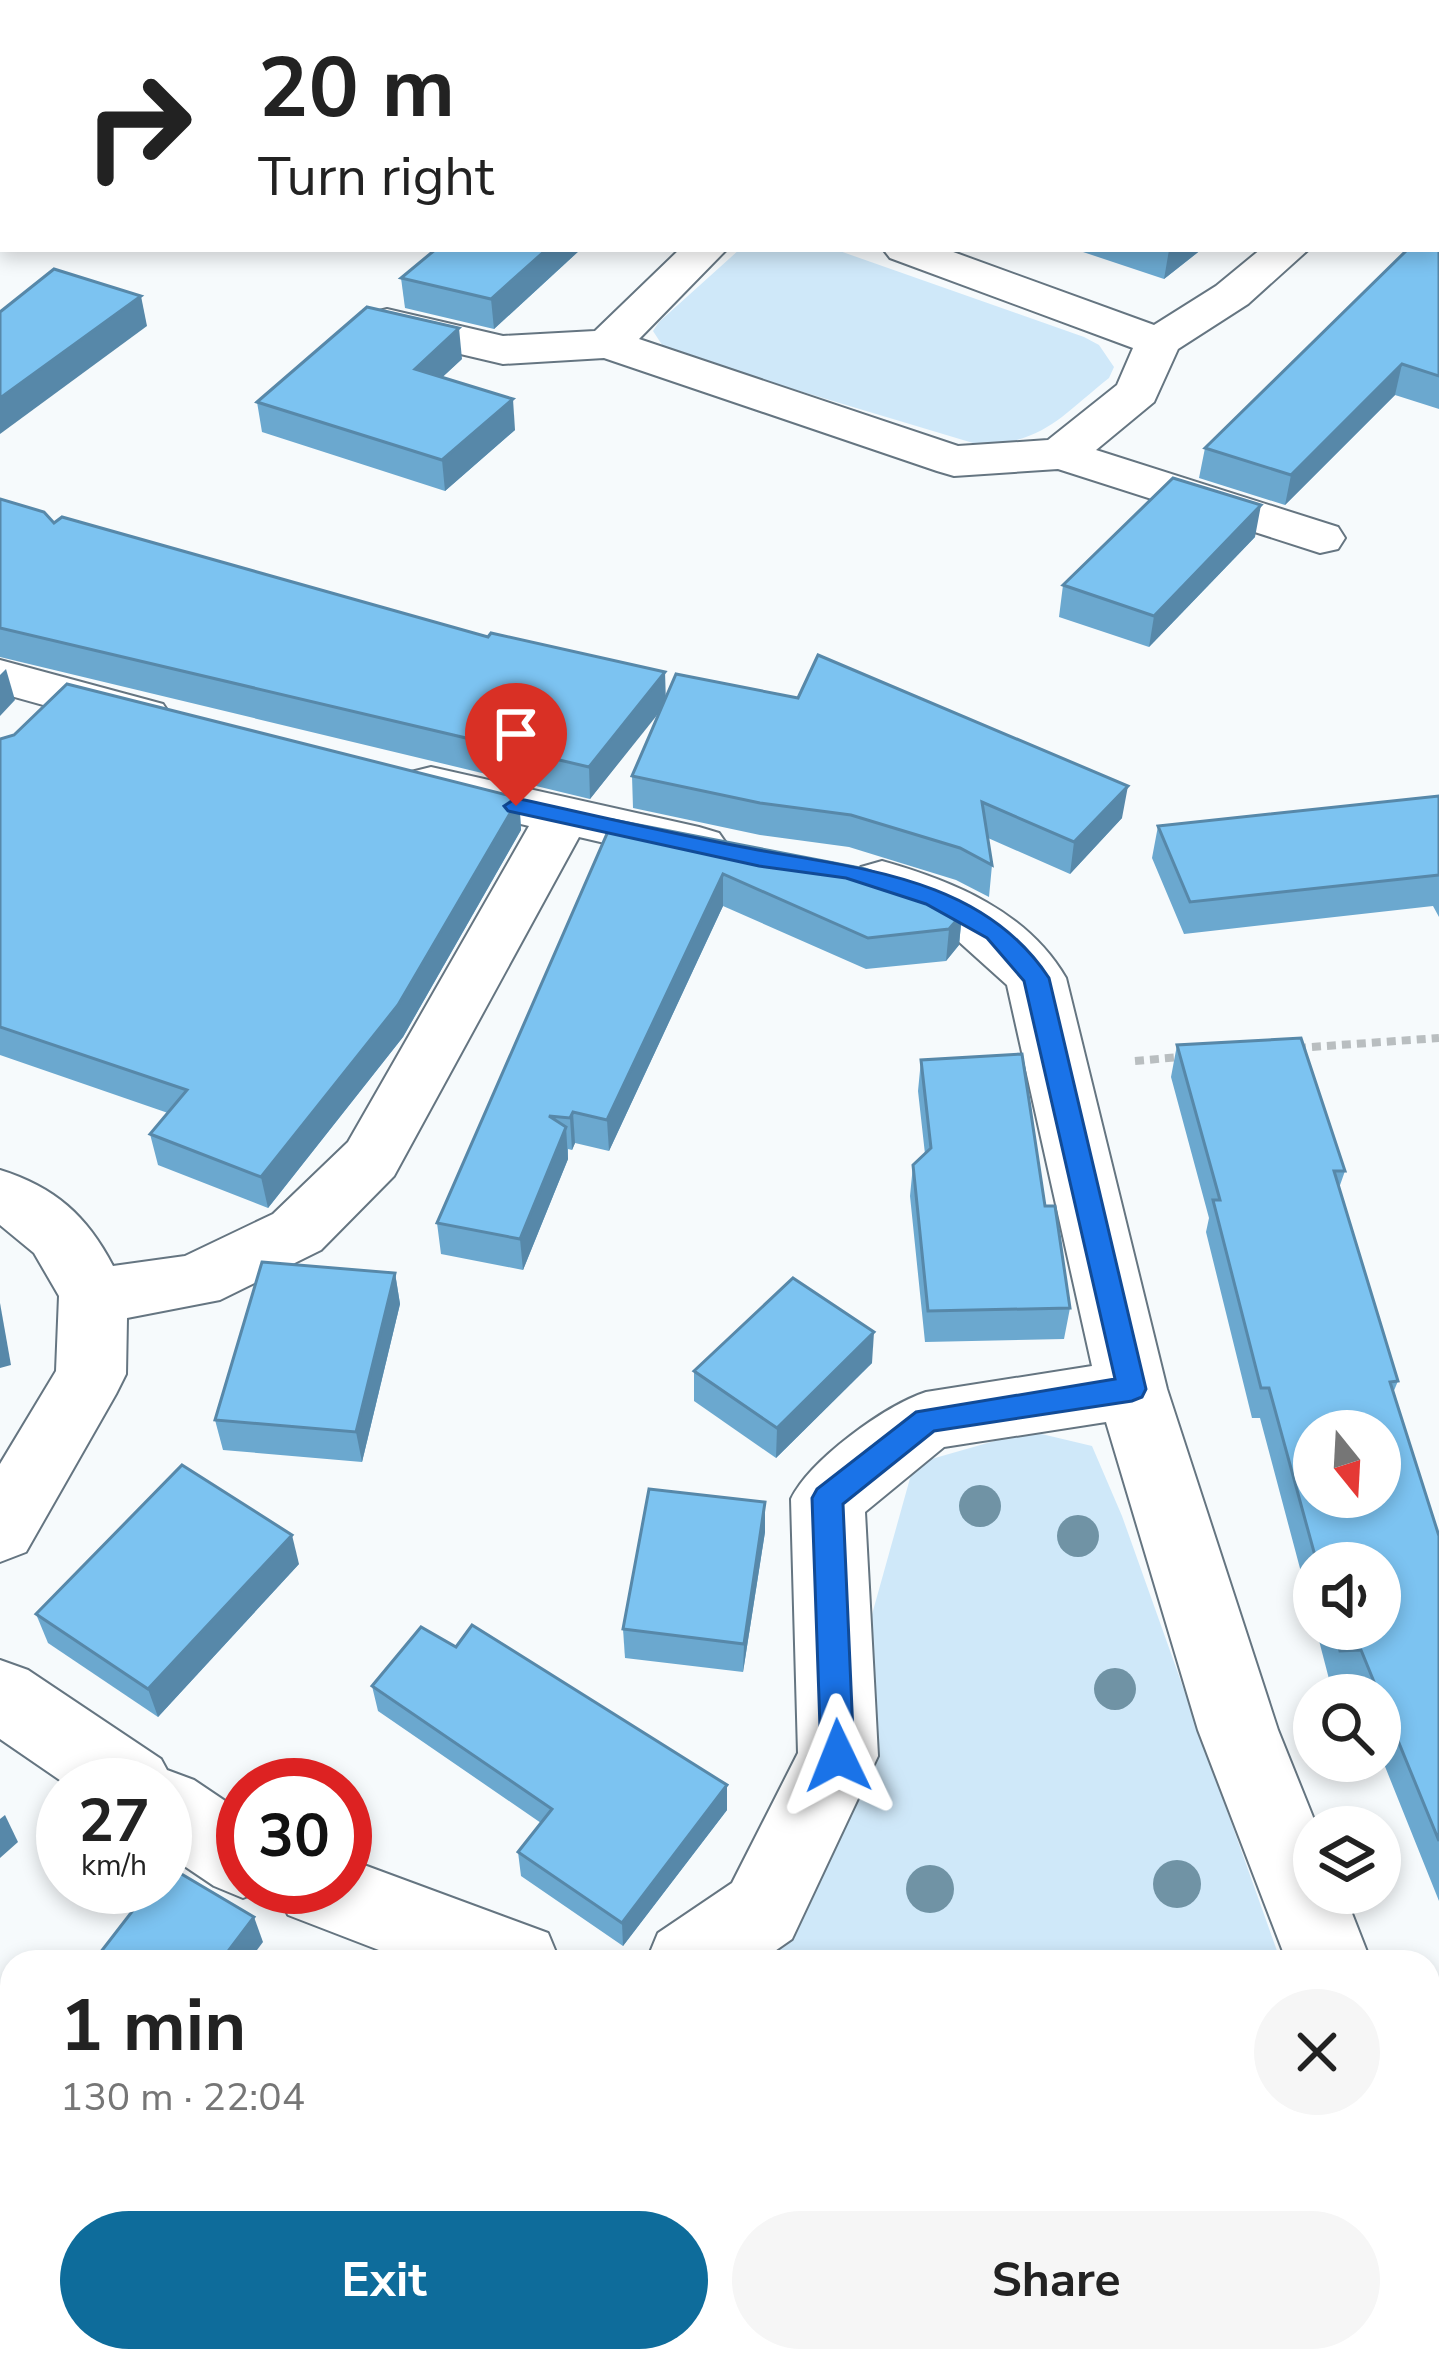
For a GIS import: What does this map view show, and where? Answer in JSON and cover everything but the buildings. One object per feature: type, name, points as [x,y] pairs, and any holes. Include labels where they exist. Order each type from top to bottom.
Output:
[{"type":"street","points":[[608,344],[702,252]]},
{"type":"street","points":[[913,252],[1158,342]]},
{"type":"street","points":[[1061,454],[1137,392],[1158,342],[1232,296],[1283,252]]},
{"type":"street","points":[[387,323],[503,350],[608,344],[954,461],[1061,454],[1320,538]]},
{"type":"street","points":[[25,703],[196,728]]},
{"type":"street","points":[[379,773],[759,858]]},
{"type":"street","points":[[93,1297],[196,1281],[297,1232],[371,1159],[562,817]]},
{"type":"street","points":[[826,867],[934,898],[995,932],[1036,978],[1053,1067],[1132,1389],[1238,1730],[1324,1950]]},
{"type":"street","points":[[0,1196],[30,1207],[77,1255],[93,1297],[92,1373],[0,1530]]},
{"type":"street","points":[[705,1950],[762,1911],[838,1756],[827,1498],[926,1420],[1132,1389]]},
{"type":"street","points":[[0,1695],[93,1758]]},
{"type":"street","points":[[372,1908],[486,1950]]},
{"type":"path","points":[[1280,1050],[1439,1038]]},
{"type":"path","points":[[1053,1067],[1190,1057]]},
{"type":"shaded area","points":[[737,252],[843,252],[1084,337],[1099,345],[1114,367],[1109,378],[1052,424],[1023,438],[983,446],[666,351],[653,331]]},
{"type":"shaded area","points":[[1029,1431],[1092,1446],[1122,1516],[1277,1950],[768,1950],[785,1926],[914,1464]]},
{"type":"route","points":[[516,806],[759,858],[848,870],[934,898],[995,932],[1036,978],[1053,1067],[1132,1389],[926,1420],[827,1498],[838,1756]]}]
